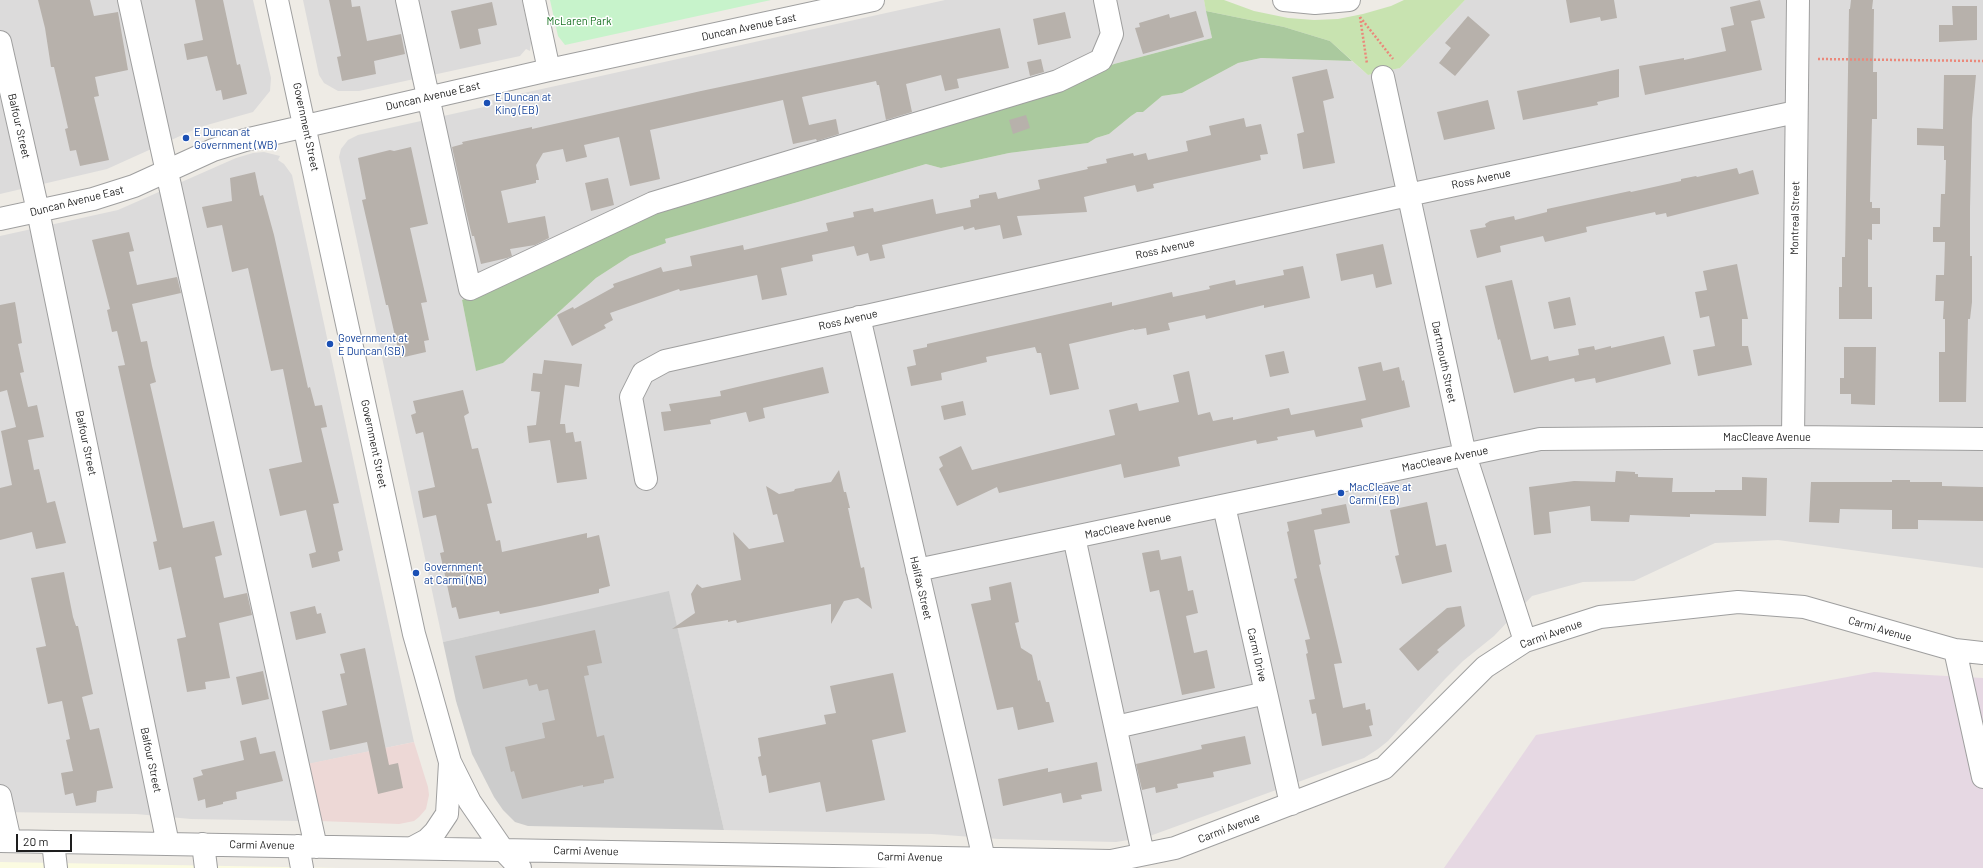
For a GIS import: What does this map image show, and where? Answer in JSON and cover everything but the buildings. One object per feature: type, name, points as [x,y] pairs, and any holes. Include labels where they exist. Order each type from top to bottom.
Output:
[{"type":"street","points":[[129,0],[166,170],[307,846],[302,868]]},
{"type":"street","name":"Government Street","points":[[277,0],[306,125],[414,634],[450,762],[470,802],[503,850],[520,868]]},
{"type":"street","points":[[407,0],[470,289],[653,202],[1058,81],[1101,60],[1112,34],[1105,0]]},
{"type":"street","points":[[534,0],[549,70]]},
{"type":"street","name":"Duncan Avenue East","points":[[0,219],[93,199],[134,186],[166,170],[213,150],[306,125],[549,70],[873,0]]},
{"type":"street","points":[[1284,0],[1349,6]]},
{"type":"street","name":"Montreal Street","points":[[1793,436],[1798,0]]},
{"type":"street","name":"Balfour Street","points":[[0,42],[38,211],[168,844]]},
{"type":"street","name":"Dartmouth Street","points":[[1383,77],[1465,455],[1525,641]]},
{"type":"street","name":"Ross Avenue","points":[[646,479],[631,397],[643,373],[665,361],[1408,195],[1796,112]]},
{"type":"street","name":"Halifax Street","points":[[859,317],[984,859]]},
{"type":"street","name":"MacCleave Avenue","points":[[917,570],[1540,439],[1793,436],[1983,439]]},
{"type":"street","name":"Carmi Drive","points":[[1224,506],[1291,804]]},
{"type":"street","points":[[1074,537],[1144,854]]},
{"type":"street","name":"Carmi Avenue","points":[[5,841],[1111,861],[1175,848],[1384,768],[1485,667],[1525,641],[1600,617],[1738,602],[1804,608],[1955,650],[1983,653]]},
{"type":"street","points":[[1955,650],[1983,777]]},
{"type":"street","points":[[1116,727],[1266,692]]},
{"type":"street","points":[[1975,740],[1983,705]]},
{"type":"street","points":[[412,848],[427,840],[435,832],[446,814],[450,762]]},
{"type":"street","points":[[0,796],[5,841]]},
{"type":"street","points":[[52,842],[56,868]]},
{"type":"street","points":[[203,844],[206,868]]},
{"type":"street","points":[[611,868],[641,852]]},
{"type":"path","points":[[1349,6],[1365,52]]},
{"type":"path","points":[[1349,6],[1400,68],[1383,77]]},
{"type":"path","points":[[1797,58],[1983,61]]},
{"type":"shaded area","points":[[0,0],[253,0],[271,78],[270,91],[253,112],[200,127],[107,169],[0,194]]},
{"type":"shaded area","points":[[303,0],[522,0],[531,42],[530,51],[526,49],[520,56],[359,91],[338,91],[324,83],[319,75]]},
{"type":"shaded area","points":[[945,0],[1204,0],[1212,38],[1114,64],[1053,92],[655,208],[462,300],[476,370],[503,363],[596,278],[630,256],[665,243],[664,239],[798,202],[926,164],[941,168],[1009,153],[1088,143],[1096,138],[1109,134],[1137,112],[1143,112],[1162,96],[1182,93],[1238,63],[1261,58],[1352,61],[1368,75],[1400,68],[1465,0],[1983,0],[1983,568],[1778,540],[1715,543],[1634,581],[1583,582],[1532,596],[1494,636],[1463,661],[1445,679],[1388,741],[1364,758],[1147,837],[1116,842],[999,839],[932,834],[724,830],[669,592],[443,642],[339,157],[341,149],[348,140],[358,135],[493,105],[492,100]]},
{"type":"shaded area","points":[[264,152],[280,156],[278,160],[284,164],[292,175],[414,742],[290,768],[300,821],[191,819],[136,814],[0,812],[0,236],[118,210],[236,158],[253,153]]},
{"type":"shaded area","points":[[669,591],[724,830],[528,826],[515,822],[503,810],[494,797],[472,754],[456,701],[443,642]]},
{"type":"shaded area","points":[[1874,672],[1983,678],[1983,868],[1444,868],[1536,735]]},
{"type":"shaded area","points":[[414,742],[428,787],[429,795],[426,809],[419,817],[414,821],[399,824],[320,821],[307,764]]},
{"type":"shaded area","points":[[0,862],[341,868],[0,868]]},
{"type":"green space","name":"McLaren Park","points":[[550,0],[771,0],[565,45],[558,36]]},
{"type":"green space","points":[[1204,0],[1224,0],[1254,11],[1288,18],[1314,20],[1338,19],[1363,14],[1391,6],[1404,0],[1465,0],[1400,68],[1368,75],[1330,41],[1284,27],[1206,11]]},
{"type":"green space","points":[[1206,11],[1284,27],[1330,41],[1352,61],[1261,58],[1238,63],[1182,93],[1162,96],[1143,112],[1137,112],[1109,134],[1096,138],[1088,143],[1009,153],[941,168],[926,164],[665,239],[666,243],[630,256],[596,278],[503,363],[476,371],[462,300],[655,208],[1053,92],[1114,64],[1212,38]]},
{"type":"place","name":"E Duncan at King (EB)","points":[[487,103]]},
{"type":"place","name":"E Duncan at Government (WB)","points":[[186,138]]},
{"type":"place","name":"Government at E Duncan (SB)","points":[[330,344]]},
{"type":"place","name":"MacCleave at Carmi (EB)","points":[[1341,493]]},
{"type":"place","name":"Government at Carmi (NB)","points":[[416,573]]}]
